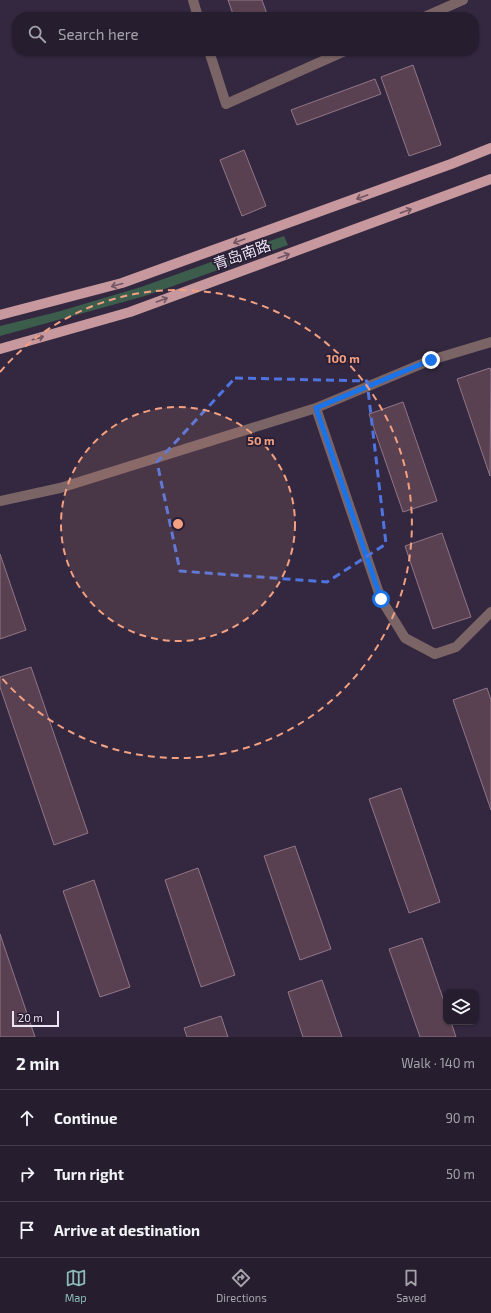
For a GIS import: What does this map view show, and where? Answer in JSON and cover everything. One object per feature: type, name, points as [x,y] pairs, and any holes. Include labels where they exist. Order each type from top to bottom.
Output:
[{"type":"main road","name":"青岛南路","points":[[0,315],[122,283],[451,164],[491,147]]},
{"type":"main road","name":"青岛南路","points":[[0,348],[130,312],[491,179]]},
{"type":"main road","points":[[460,191],[491,182]]},
{"type":"street","points":[[193,0],[197,12]]},
{"type":"street","points":[[435,12],[463,0]]},
{"type":"street","points":[[211,56],[226,104],[334,56]]},
{"type":"street","points":[[0,501],[60,488],[316,408],[431,360],[491,342]]},
{"type":"street","points":[[316,408],[381,599],[405,638],[435,654],[442,652],[456,647],[491,612]]},
{"type":"highlighted area","points":[[235,378],[367,381],[386,544],[327,582],[180,571],[157,462]]},
{"type":"green space","points":[[284,236],[288,245],[145,296],[0,336],[0,326],[57,312],[141,287]]},
{"type":"building","points":[[228,0],[262,0],[266,12],[232,12]]},
{"type":"building","points":[[413,65],[441,145],[409,156],[381,77]]},
{"type":"building","points":[[375,79],[381,94],[297,125],[291,110]]},
{"type":"building","points":[[244,150],[266,206],[242,216],[220,160]]},
{"type":"building","points":[[490,368],[491,372],[490,476],[457,379]]},
{"type":"building","points":[[403,402],[437,501],[403,512],[369,414]]},
{"type":"building","points":[[442,533],[471,617],[433,629],[405,546]]},
{"type":"building","points":[[0,554],[26,630],[0,639]]},
{"type":"building","points":[[31,667],[88,833],[54,845],[0,687],[0,677]]},
{"type":"building","points":[[487,688],[491,700],[491,810],[453,700]]},
{"type":"building","points":[[401,788],[440,902],[409,913],[369,799]]},
{"type":"building","points":[[295,846],[331,949],[300,960],[264,856]]},
{"type":"building","points":[[198,868],[235,975],[201,987],[165,880]]},
{"type":"building","points":[[94,880],[130,987],[100,997],[63,891]]},
{"type":"building","points":[[0,934],[35,1037],[0,1037]]},
{"type":"building","points":[[422,938],[443,998],[443,1025],[452,1025],[456,1037],[420,1037],[389,949]]},
{"type":"building","points":[[322,980],[342,1037],[303,1037],[288,992]]},
{"type":"building","points":[[221,1016],[228,1037],[187,1037],[184,1028]]},
{"type":"route","points":[[381,599],[316,408],[431,360]]}]
